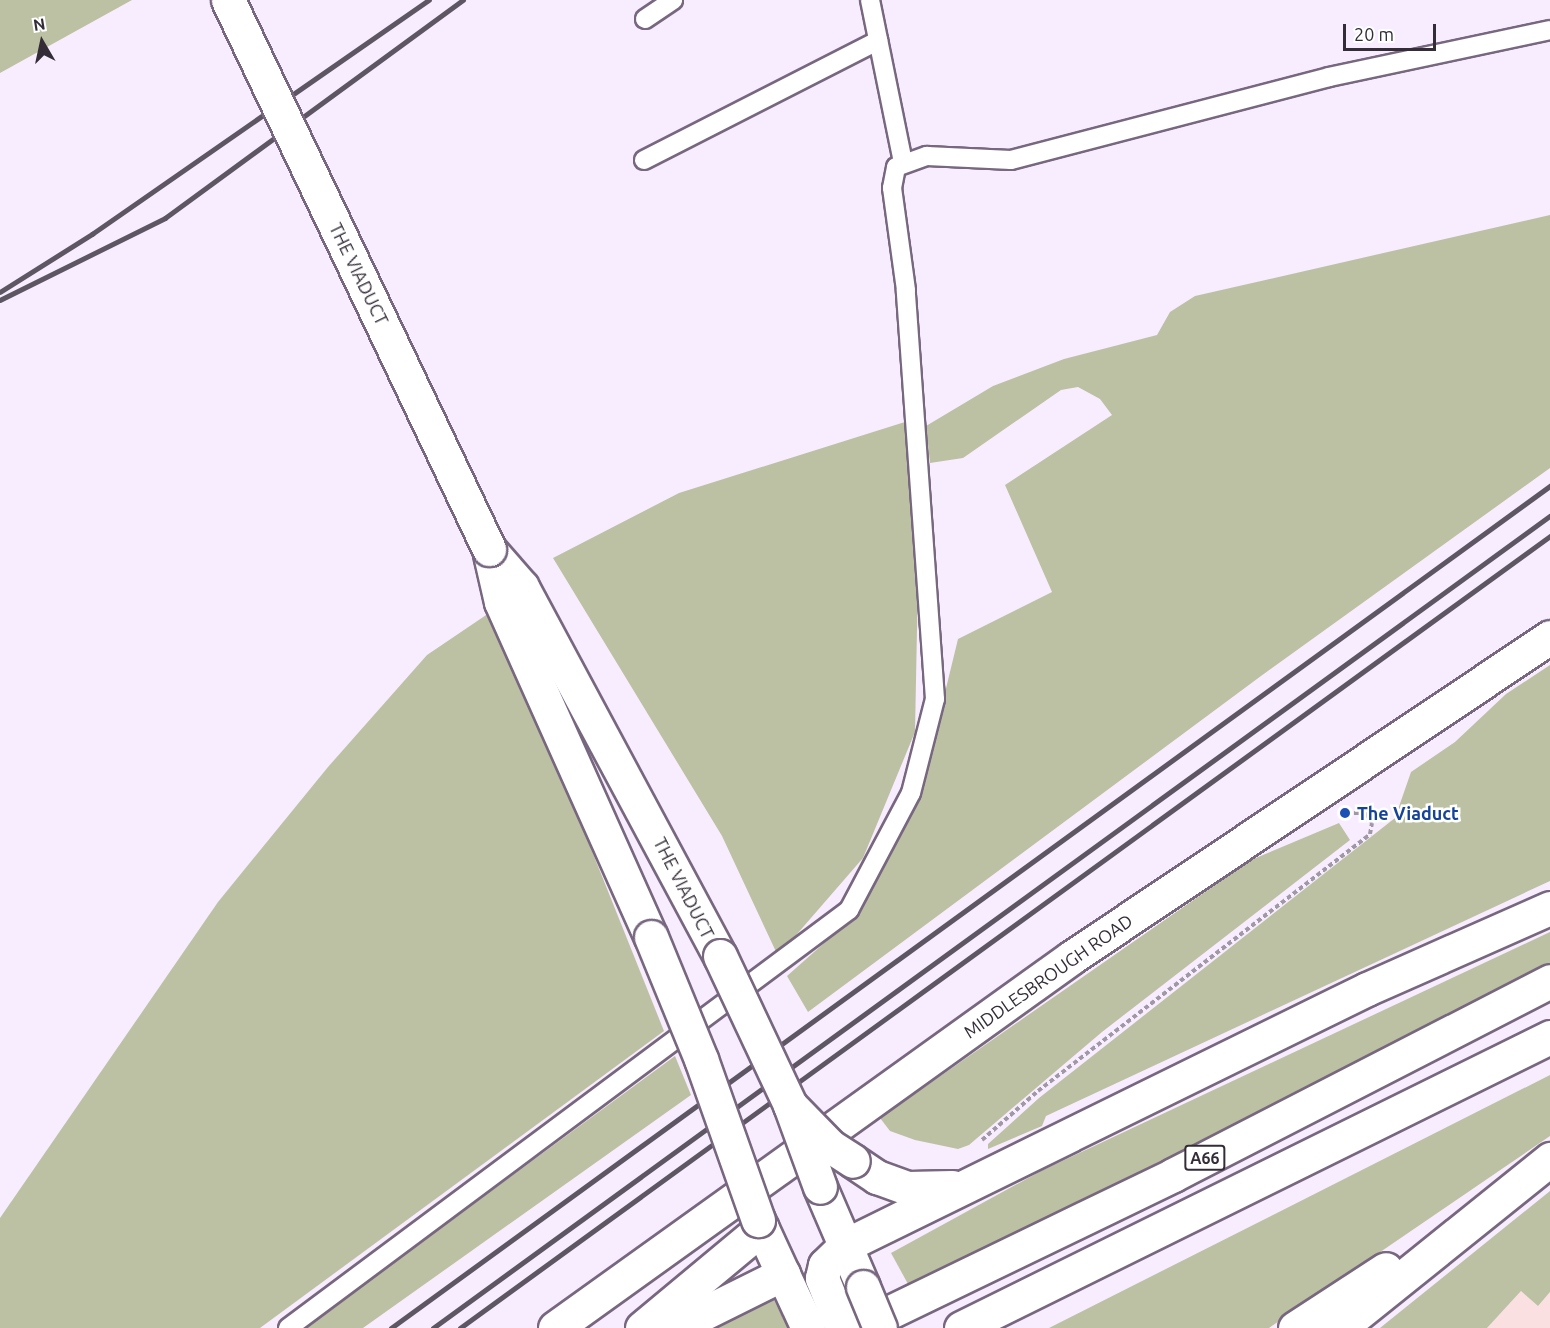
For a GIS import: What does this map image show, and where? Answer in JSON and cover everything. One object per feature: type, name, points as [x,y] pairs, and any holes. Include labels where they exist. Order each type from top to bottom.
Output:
[{"type":"main road","name":"THE VIADUCT","points":[[228,0],[489,549],[501,602],[651,937],[700,1059],[760,1224],[783,1274],[821,1319]]},
{"type":"main road","name":"THE VIADUCT","points":[[489,549],[522,586],[657,834],[790,1105],[820,1187],[880,1328]]},
{"type":"main road","name":"MIDDLESBROUGH ROAD","points":[[555,1328],[1072,957],[1550,637]]},
{"type":"main road","points":[[674,1328],[1368,989],[1550,908]]},
{"type":"main road","name":"A66","points":[[856,1328],[1183,1170],[1550,981]]},
{"type":"main road","name":"A66","points":[[961,1328],[1550,1036]]},
{"type":"main road","points":[[790,1105],[830,1146],[877,1177],[908,1188],[963,1186]]},
{"type":"main road","points":[[1340,1328],[1461,1227],[1550,1160]]},
{"type":"main road","points":[[642,1328],[760,1224]]},
{"type":"main road","points":[[1295,1328],[1350,1289],[1461,1227]]},
{"type":"main road","points":[[821,1319],[822,1278],[825,1265],[846,1245]]},
{"type":"lane","points":[[645,19],[673,0]]},
{"type":"lane","points":[[870,0],[903,162]]},
{"type":"lane","points":[[288,1328],[849,910],[911,793],[935,699],[906,290],[892,188],[896,167],[903,162],[927,156],[1011,160],[1318,80],[1550,30]]},
{"type":"lane","points":[[644,160],[878,41]]},
{"type":"path","points":[[974,1147],[1038,1091],[1370,834],[1372,823],[1366,813],[1345,813],[1327,788]]},
{"type":"shaded area","points":[[1521,1291],[1538,1306],[1550,1292],[1550,1328],[1487,1328]]},
{"type":"green space","points":[[0,0],[132,0],[0,73]]},
{"type":"green space","points":[[1550,215],[1550,468],[1261,676],[808,1012],[787,976],[849,921],[920,795],[958,639],[1052,592],[1005,485],[1112,415],[1100,399],[1078,387],[1061,390],[963,458],[930,463],[926,426],[993,386],[1064,359],[1157,335],[1170,312],[1195,296]]},
{"type":"green space","points":[[908,421],[918,578],[915,732],[863,858],[778,956],[722,836],[553,558],[679,493]]},
{"type":"green space","points":[[495,609],[664,1031],[260,1328],[0,1328],[0,1218],[218,902],[328,767],[427,655]]},
{"type":"green space","points":[[1550,665],[1550,881],[1046,1116],[1042,1126],[988,1149],[988,1144],[1039,1098],[1395,818],[1411,772],[1455,742],[1506,694]]},
{"type":"green space","points":[[1339,823],[1350,840],[1102,1032],[969,1145],[958,1149],[915,1140],[890,1131],[880,1118],[1251,860]]},
{"type":"green space","points":[[1550,932],[1550,964],[1331,1079],[908,1284],[891,1253],[1041,1171]]},
{"type":"green space","points":[[675,1056],[691,1095],[363,1328],[304,1328]]},
{"type":"green space","points":[[1550,1075],[1550,1136],[1269,1328],[1049,1328]]},
{"type":"green space","points":[[1550,1191],[1550,1292],[1538,1306],[1521,1291],[1487,1328],[1380,1328]]},
{"type":"green space","points":[[771,1294],[788,1328],[710,1328]]},
{"type":"railway","points":[[0,292],[92,234],[429,0]]},
{"type":"railway","points":[[0,300],[165,218],[463,0]]},
{"type":"railway","points":[[391,1328],[1550,486]]},
{"type":"railway","points":[[433,1328],[1550,516]]},
{"type":"railway","points":[[460,1328],[1550,536]]},
{"type":"place","name":"The Viaduct","points":[[1345,813]]}]
